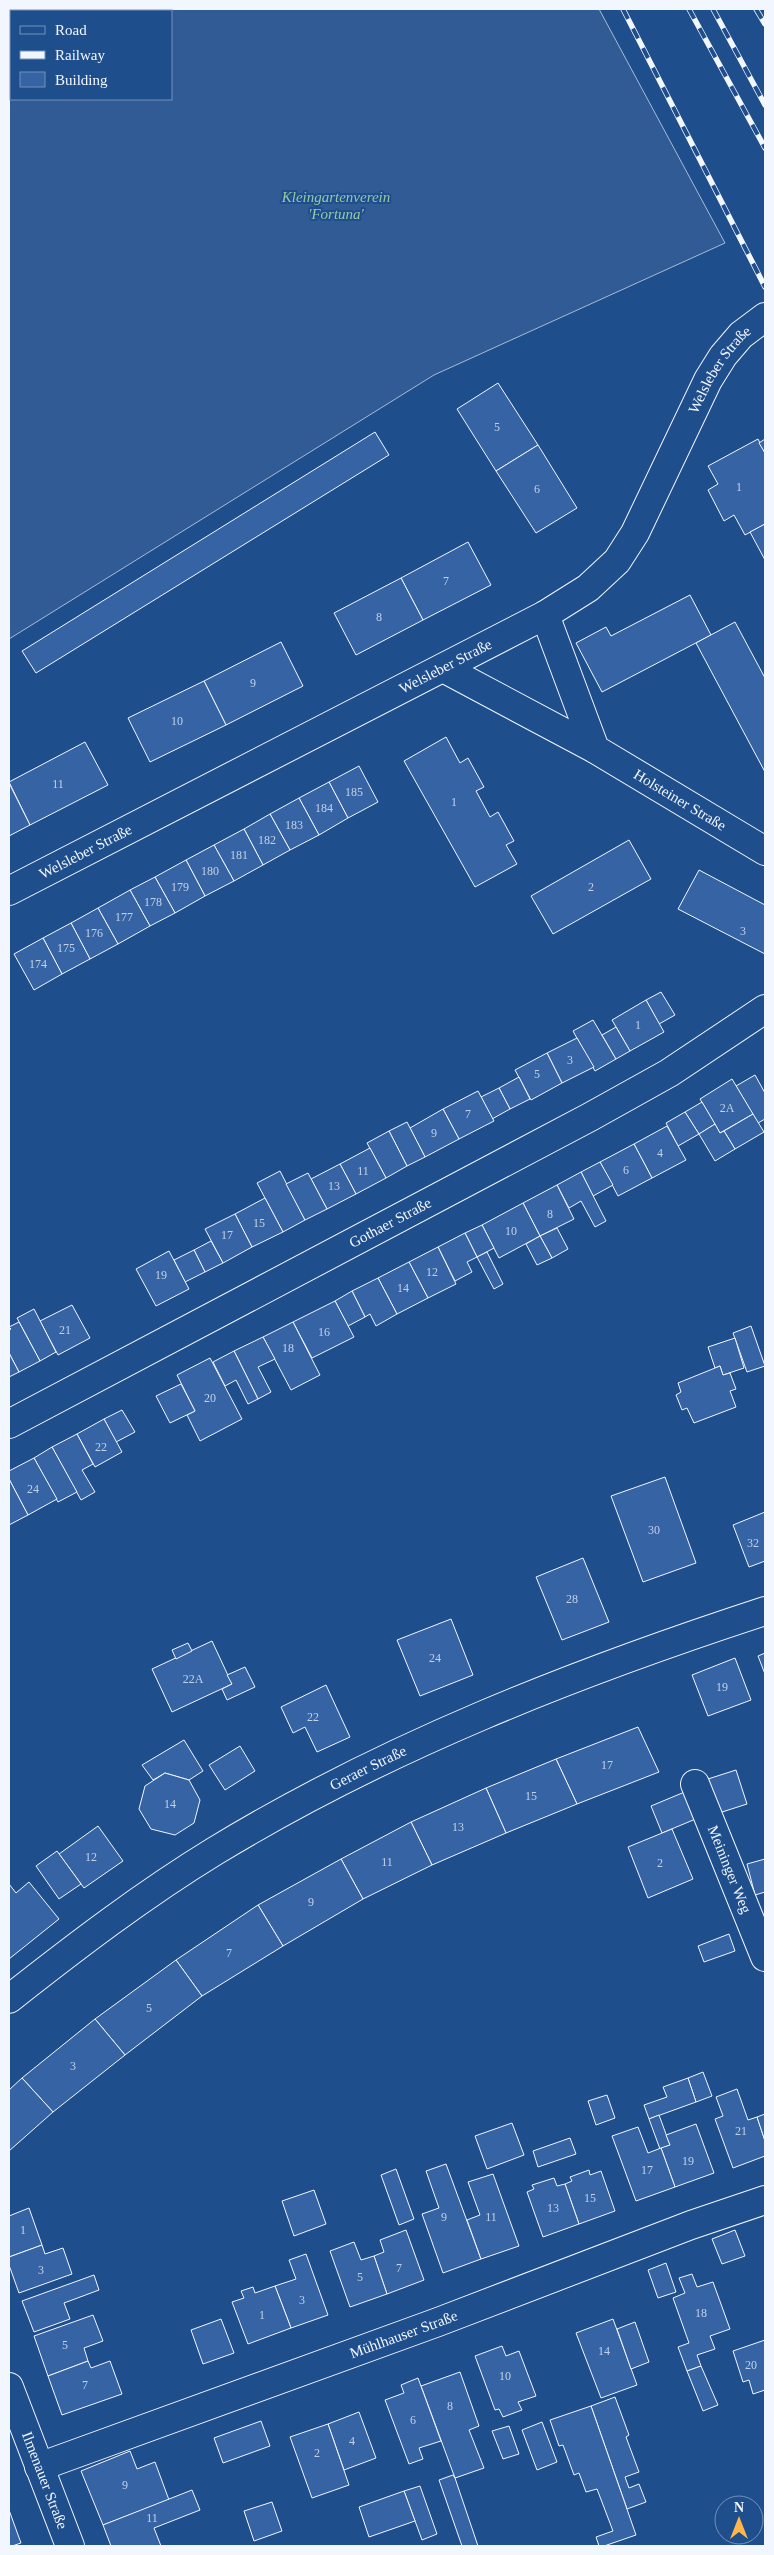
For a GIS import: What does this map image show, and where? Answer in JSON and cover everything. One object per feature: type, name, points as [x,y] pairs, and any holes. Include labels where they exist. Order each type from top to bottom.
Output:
[{"type":"street","name":"Welsleber Straße","points":[[9,891],[443,668],[545,614],[601,578],[635,534],[708,380],[741,335],[765,317]]},
{"type":"street","points":[[545,614],[595,749]]},
{"type":"street","name":"Holsteiner Straße","points":[[443,668],[595,749],[765,851]]},
{"type":"street","name":"Gothaer Straße","points":[[9,1424],[622,1100],[708,1048],[765,1009]]},
{"type":"street","name":"Geraer Straße","points":[[9,2000],[144,1898],[213,1852],[360,1772],[437,1735],[647,1650],[765,1610]]},
{"type":"street","name":"Meininger Weg","points":[[695,1784],[765,1957]]},
{"type":"street","name":"Mühlhauser Straße","points":[[39,2467],[438,2322],[691,2225],[765,2200]]},
{"type":"street","name":"Ilmenauer Straße","points":[[9,2387],[70,2546]]},
{"type":"shaded area","name":"Kleingartenverein 'Fortuna'","points":[[9,9],[599,9],[725,243],[434,375],[9,639]]},
{"type":"building","points":[[498,383],[538,445],[496,471],[457,409]]},
{"type":"building","points":[[375,432],[389,455],[36,673],[22,651]]},
{"type":"building","points":[[758,439],[765,453],[765,524],[745,535],[734,515],[724,521],[708,490],[718,484],[708,466]]},
{"type":"building","points":[[765,439],[765,453],[759,443]]},
{"type":"building","points":[[538,445],[577,508],[536,533],[496,471]]},
{"type":"building","points":[[765,524],[765,560],[750,532]]},
{"type":"building","points":[[468,542],[491,585],[423,620],[401,578]]},
{"type":"building","points":[[401,578],[423,620],[356,655],[334,613]]},
{"type":"building","points":[[690,595],[711,635],[602,692],[576,643],[606,627],[611,636]]},
{"type":"building","points":[[735,622],[765,678],[765,772],[696,643]]},
{"type":"building","points":[[281,642],[303,686],[226,725],[204,681]]},
{"type":"building","points":[[204,681],[226,725],[150,762],[128,718]]},
{"type":"building","points":[[446,737],[460,763],[468,758],[484,787],[476,791],[490,817],[498,812],[514,841],[506,845],[517,864],[475,887],[404,761]]},
{"type":"building","points":[[85,742],[108,785],[30,825],[9,782]]},
{"type":"building","points":[[359,766],[378,802],[348,818],[329,782]]},
{"type":"building","points":[[329,782],[348,818],[319,835],[299,798]]},
{"type":"building","points":[[9,783],[30,825],[9,836]]},
{"type":"building","points":[[299,798],[319,835],[290,850],[270,814]]},
{"type":"building","points":[[270,814],[290,850],[263,865],[244,829]]},
{"type":"building","points":[[244,829],[263,865],[234,881],[214,845]]},
{"type":"building","points":[[629,840],[651,879],[553,934],[531,896]]},
{"type":"building","points":[[214,845],[234,881],[205,896],[186,860]]},
{"type":"building","points":[[186,860],[205,896],[175,913],[155,877]]},
{"type":"building","points":[[699,870],[765,905],[765,954],[678,909]]},
{"type":"building","points":[[155,877],[175,913],[150,926],[130,890]]},
{"type":"building","points":[[130,890],[150,926],[118,944],[98,908]]},
{"type":"building","points":[[98,908],[118,944],[90,959],[71,923]]},
{"type":"building","points":[[71,923],[90,959],[62,974],[43,938]]},
{"type":"building","points":[[43,938],[62,974],[34,990],[14,954]]},
{"type":"building","points":[[661,992],[675,1015],[659,1024],[646,1000]]},
{"type":"building","points":[[646,1000],[664,1032],[630,1051],[612,1020]]},
{"type":"building","points":[[593,1020],[616,1059],[595,1071],[573,1031]]},
{"type":"building","points":[[616,1027],[630,1051],[616,1059],[602,1035]]},
{"type":"building","points":[[577,1038],[594,1067],[562,1083],[547,1053]]},
{"type":"building","points":[[547,1053],[562,1083],[531,1100],[515,1070]]},
{"type":"building","points":[[755,1075],[765,1093],[765,1119],[758,1123],[736,1086]]},
{"type":"building","points":[[519,1077],[530,1099],[510,1109],[499,1088]]},
{"type":"building","points":[[732,1079],[753,1114],[720,1133],[700,1099]]},
{"type":"building","points":[[499,1088],[510,1109],[492,1119],[481,1097]]},
{"type":"building","points":[[478,1091],[494,1121],[459,1139],[443,1109]]},
{"type":"building","points":[[702,1102],[715,1124],[699,1134],[685,1112]]},
{"type":"building","points":[[443,1109],[459,1139],[425,1157],[410,1128]]},
{"type":"building","points":[[685,1112],[699,1134],[678,1146],[666,1123]]},
{"type":"building","points":[[753,1114],[764,1132],[735,1149],[724,1131]]},
{"type":"building","points":[[407,1122],[425,1157],[407,1166],[389,1131]]},
{"type":"building","points":[[715,1124],[720,1133],[724,1131],[735,1149],[715,1161],[699,1134]]},
{"type":"building","points":[[667,1126],[686,1160],[652,1178],[634,1144]]},
{"type":"building","points":[[389,1131],[407,1166],[386,1178],[367,1143]]},
{"type":"building","points":[[634,1144],[652,1178],[618,1196],[600,1162]]},
{"type":"building","points":[[370,1148],[386,1178],[356,1194],[340,1164]]},
{"type":"building","points":[[600,1162],[613,1185],[593,1196],[581,1172]]},
{"type":"building","points":[[340,1164],[356,1194],[327,1209],[311,1179]]},
{"type":"building","points":[[280,1171],[305,1220],[283,1232],[257,1183]]},
{"type":"building","points":[[581,1172],[606,1221],[595,1227],[581,1201],[569,1208],[557,1185]]},
{"type":"building","points":[[308,1173],[327,1209],[305,1220],[286,1184]]},
{"type":"building","points":[[557,1185],[574,1219],[540,1236],[523,1203]]},
{"type":"building","points":[[265,1198],[283,1232],[252,1247],[235,1214]]},
{"type":"building","points":[[523,1203],[540,1236],[499,1258],[482,1225]]},
{"type":"building","points":[[235,1214],[252,1247],[223,1263],[205,1229]]},
{"type":"building","points":[[482,1225],[494,1248],[477,1257],[465,1233]]},
{"type":"building","points":[[557,1228],[568,1249],[552,1258],[540,1236]]},
{"type":"building","points":[[465,1233],[477,1257],[467,1262],[472,1272],[455,1281],[438,1247]]},
{"type":"building","points":[[540,1236],[552,1258],[537,1265],[526,1244]]},
{"type":"building","points":[[211,1241],[223,1263],[205,1272],[194,1250]]},
{"type":"building","points":[[438,1247],[456,1284],[428,1298],[409,1262]]},
{"type":"building","points":[[194,1250],[205,1272],[185,1282],[174,1260]]},
{"type":"building","points":[[169,1251],[189,1289],[156,1306],[136,1269]]},
{"type":"building","points":[[487,1252],[503,1284],[494,1289],[477,1257]]},
{"type":"building","points":[[409,1262],[428,1298],[397,1314],[378,1278]]},
{"type":"building","points":[[378,1278],[397,1314],[376,1326],[370,1314],[365,1317],[352,1291]]},
{"type":"building","points":[[352,1291],[365,1317],[348,1326],[335,1301]]},
{"type":"building","points":[[335,1301],[354,1337],[312,1358],[293,1322]]},
{"type":"building","points":[[72,1305],[90,1338],[58,1355],[40,1321]]},
{"type":"building","points":[[34,1309],[56,1352],[40,1361],[17,1318]]},
{"type":"building","points":[[19,1322],[40,1361],[19,1372],[9,1353],[9,1330],[11,1329],[9,1327]]},
{"type":"building","points":[[293,1322],[320,1375],[291,1390],[263,1337]]},
{"type":"building","points":[[751,1326],[765,1366],[747,1372],[733,1333]]},
{"type":"building","points":[[263,1337],[275,1359],[258,1367],[271,1392],[258,1399],[234,1351]]},
{"type":"building","points":[[735,1338],[744,1368],[723,1375],[720,1366],[715,1368],[708,1347]]},
{"type":"building","points":[[234,1351],[258,1399],[248,1404],[236,1380],[225,1386],[213,1362]]},
{"type":"building","points":[[9,1353],[19,1372],[9,1377]]},
{"type":"building","points":[[210,1358],[242,1419],[200,1441],[187,1415],[195,1411],[177,1375]]},
{"type":"building","points":[[720,1366],[723,1375],[730,1373],[736,1389],[730,1391],[736,1407],[694,1423],[687,1408],[682,1410],[676,1395],[681,1392],[678,1383]]},
{"type":"building","points":[[181,1384],[195,1411],[170,1423],[156,1396]]},
{"type":"building","points":[[122,1410],[135,1432],[116,1442],[104,1419]]},
{"type":"building","points":[[104,1419],[122,1452],[95,1467],[77,1434]]},
{"type":"building","points":[[77,1434],[93,1464],[82,1470],[95,1492],[81,1500],[52,1447]]},
{"type":"building","points":[[52,1447],[77,1492],[58,1502],[34,1458]]},
{"type":"building","points":[[34,1458],[57,1499],[28,1515],[9,1479],[9,1471]]},
{"type":"building","points":[[665,1477],[696,1563],[643,1582],[611,1496]]},
{"type":"building","points":[[9,1479],[28,1515],[9,1525]]},
{"type":"building","points":[[765,1512],[765,1561],[749,1567],[733,1525]]},
{"type":"building","points":[[583,1558],[609,1622],[562,1640],[536,1577]]},
{"type":"building","points":[[451,1619],[473,1675],[420,1696],[397,1640]]},
{"type":"building","points":[[212,1641],[232,1684],[172,1712],[152,1669]]},
{"type":"building","points":[[188,1643],[192,1651],[176,1659],[172,1650]]},
{"type":"building","points":[[765,1653],[765,1674],[758,1656]]},
{"type":"building","points":[[735,1658],[751,1700],[708,1716],[692,1675]]},
{"type":"building","points":[[245,1667],[255,1687],[227,1700],[222,1689],[232,1684],[227,1675]]},
{"type":"building","points":[[326,1685],[350,1737],[317,1752],[305,1727],[293,1733],[281,1707]]},
{"type":"building","points":[[638,1727],[659,1772],[577,1804],[556,1759]]},
{"type":"building","points":[[184,1740],[203,1771],[189,1780],[165,1773],[153,1780],[142,1765]]},
{"type":"building","points":[[240,1746],[255,1771],[225,1790],[209,1765]]},
{"type":"building","points":[[556,1759],[577,1804],[506,1833],[486,1788]]},
{"type":"building","points":[[736,1770],[747,1804],[719,1813],[708,1779]]},
{"type":"building","points":[[165,1773],[189,1780],[200,1800],[194,1823],[175,1835],[151,1829],[139,1809],[145,1786]]},
{"type":"building","points":[[486,1788],[506,1833],[432,1865],[411,1822]]},
{"type":"building","points":[[687,1791],[698,1818],[662,1833],[651,1806]]},
{"type":"building","points":[[411,1822],[432,1865],[363,1899],[341,1859]]},
{"type":"building","points":[[98,1826],[123,1861],[84,1888],[59,1854]]},
{"type":"building","points":[[672,1829],[693,1879],[648,1898],[628,1847]]},
{"type":"building","points":[[57,1851],[81,1884],[59,1899],[36,1866]]},
{"type":"building","points":[[341,1859],[363,1899],[283,1946],[258,1905]]},
{"type":"building","points":[[765,1859],[765,1892],[755,1895],[747,1864]]},
{"type":"building","points":[[29,1882],[59,1919],[9,1959],[9,1884],[16,1893]]},
{"type":"building","points":[[258,1905],[283,1946],[202,1996],[176,1960]]},
{"type":"building","points":[[729,1934],[735,1951],[704,1962],[698,1946]]},
{"type":"building","points":[[176,1960],[202,1996],[125,2055],[95,2019]]},
{"type":"building","points":[[95,2019],[125,2055],[53,2112],[22,2078]]},
{"type":"building","points":[[703,2072],[712,2096],[696,2102],[688,2078]]},
{"type":"building","points":[[22,2078],[53,2112],[9,2151],[9,2090]]},
{"type":"building","points":[[688,2078],[696,2102],[649,2119],[644,2105],[667,2097],[663,2087]]},
{"type":"building","points":[[737,2089],[748,2120],[757,2117],[765,2141],[765,2156],[733,2168],[715,2119],[723,2116],[716,2097]]},
{"type":"building","points":[[607,2095],[615,2118],[596,2125],[588,2101]]},
{"type":"building","points":[[765,2114],[765,2141],[757,2117]]},
{"type":"building","points":[[659,2115],[670,2145],[660,2149],[649,2119]]},
{"type":"building","points":[[512,2123],[524,2155],[487,2169],[475,2136]]},
{"type":"building","points":[[696,2124],[714,2173],[675,2187],[661,2148],[670,2145],[666,2135]]},
{"type":"building","points":[[638,2127],[648,2153],[661,2148],[675,2187],[636,2201],[612,2136]]},
{"type":"building","points":[[570,2138],[576,2154],[538,2167],[533,2151]]},
{"type":"building","points":[[446,2164],[481,2259],[443,2273],[422,2214],[439,2208],[426,2171]]},
{"type":"building","points":[[396,2169],[414,2219],[399,2225],[381,2175]]},
{"type":"building","points":[[589,2170],[590,2175],[601,2171],[615,2211],[579,2224],[565,2184],[572,2181],[570,2177]]},
{"type":"building","points":[[493,2174],[519,2246],[481,2259],[467,2220],[480,2215],[468,2182]]},
{"type":"building","points":[[554,2178],[557,2186],[565,2184],[579,2224],[543,2237],[527,2192],[534,2189],[532,2185]]},
{"type":"building","points":[[314,2190],[326,2224],[294,2236],[282,2201]]},
{"type":"building","points":[[29,2208],[42,2245],[9,2257],[9,2216]]},
{"type":"building","points":[[406,2230],[424,2280],[387,2294],[374,2256],[384,2252],[380,2240]]},
{"type":"building","points":[[735,2230],[745,2256],[722,2264],[712,2239]]},
{"type":"building","points":[[354,2242],[361,2260],[374,2256],[387,2294],[350,2307],[330,2251]]},
{"type":"building","points":[[42,2245],[45,2254],[63,2248],[72,2274],[19,2293],[9,2265],[9,2257]]},
{"type":"building","points":[[306,2254],[328,2315],[291,2328],[275,2286],[296,2279],[289,2260]]},
{"type":"building","points":[[666,2263],[676,2292],[658,2298],[648,2270]]},
{"type":"building","points":[[692,2274],[697,2287],[713,2282],[730,2329],[710,2336],[715,2349],[697,2355],[701,2366],[687,2371],[678,2347],[689,2343],[673,2298],[685,2293],[679,2278]]},
{"type":"building","points":[[94,2275],[99,2290],[64,2303],[70,2319],[34,2332],[22,2301]]},
{"type":"building","points":[[275,2286],[291,2328],[248,2344],[232,2302],[244,2298],[241,2291],[253,2287],[255,2293]]},
{"type":"building","points":[[93,2315],[103,2341],[84,2348],[88,2361],[48,2376],[34,2336]]},
{"type":"building","points":[[221,2319],[234,2353],[203,2364],[191,2330]]},
{"type":"building","points":[[613,2319],[637,2385],[601,2398],[576,2333]]},
{"type":"building","points":[[635,2322],[649,2362],[631,2369],[617,2329]]},
{"type":"building","points":[[765,2340],[765,2390],[753,2394],[749,2380],[743,2382],[733,2351]]},
{"type":"building","points":[[502,2346],[506,2356],[519,2351],[536,2396],[518,2402],[522,2410],[503,2417],[499,2409],[495,2410],[475,2356]]},
{"type":"building","points":[[88,2361],[91,2368],[110,2361],[122,2394],[62,2415],[48,2376]]},
{"type":"building","points":[[701,2366],[718,2405],[703,2411],[687,2371]]},
{"type":"building","points":[[460,2372],[479,2426],[469,2430],[484,2468],[455,2478],[421,2386]]},
{"type":"building","points":[[418,2378],[441,2441],[419,2448],[423,2459],[409,2464],[385,2400],[404,2393],[401,2385]]},
{"type":"building","points":[[615,2397],[629,2435],[626,2437],[639,2472],[625,2477],[629,2488],[639,2484],[646,2502],[627,2509],[591,2406]]},
{"type":"building","points":[[591,2406],[636,2535],[604,2546],[599,2546],[596,2537],[613,2531],[597,2489],[586,2492],[579,2473],[574,2475],[563,2445],[559,2446],[550,2420]]},
{"type":"building","points":[[359,2412],[376,2458],[344,2470],[328,2424]]},
{"type":"building","points":[[261,2421],[270,2446],[223,2463],[214,2438]]},
{"type":"building","points":[[542,2422],[557,2462],[537,2470],[522,2430]]},
{"type":"building","points":[[328,2424],[349,2485],[312,2498],[290,2437]]},
{"type":"building","points":[[509,2426],[519,2454],[503,2459],[492,2431]]},
{"type":"building","points":[[130,2451],[137,2469],[155,2462],[169,2500],[103,2525],[81,2471]]},
{"type":"building","points":[[453,2475],[478,2546],[462,2546],[439,2480]]},
{"type":"building","points":[[420,2486],[437,2534],[422,2540],[404,2491]]},
{"type":"building","points":[[192,2490],[200,2510],[154,2528],[161,2546],[111,2546],[103,2525]]},
{"type":"building","points":[[404,2491],[415,2521],[369,2537],[359,2507]]},
{"type":"building","points":[[272,2502],[282,2531],[254,2541],[244,2511]]},
{"type":"building","points":[[9,2510],[21,2543],[12,2546],[9,2546]]},
{"type":"railway","points":[[623,9],[765,287]]},
{"type":"railway","points":[[689,9],[765,148]]},
{"type":"railway","points":[[713,9],[765,105]]},
{"type":"railway","points":[[756,9],[765,24]]}]
